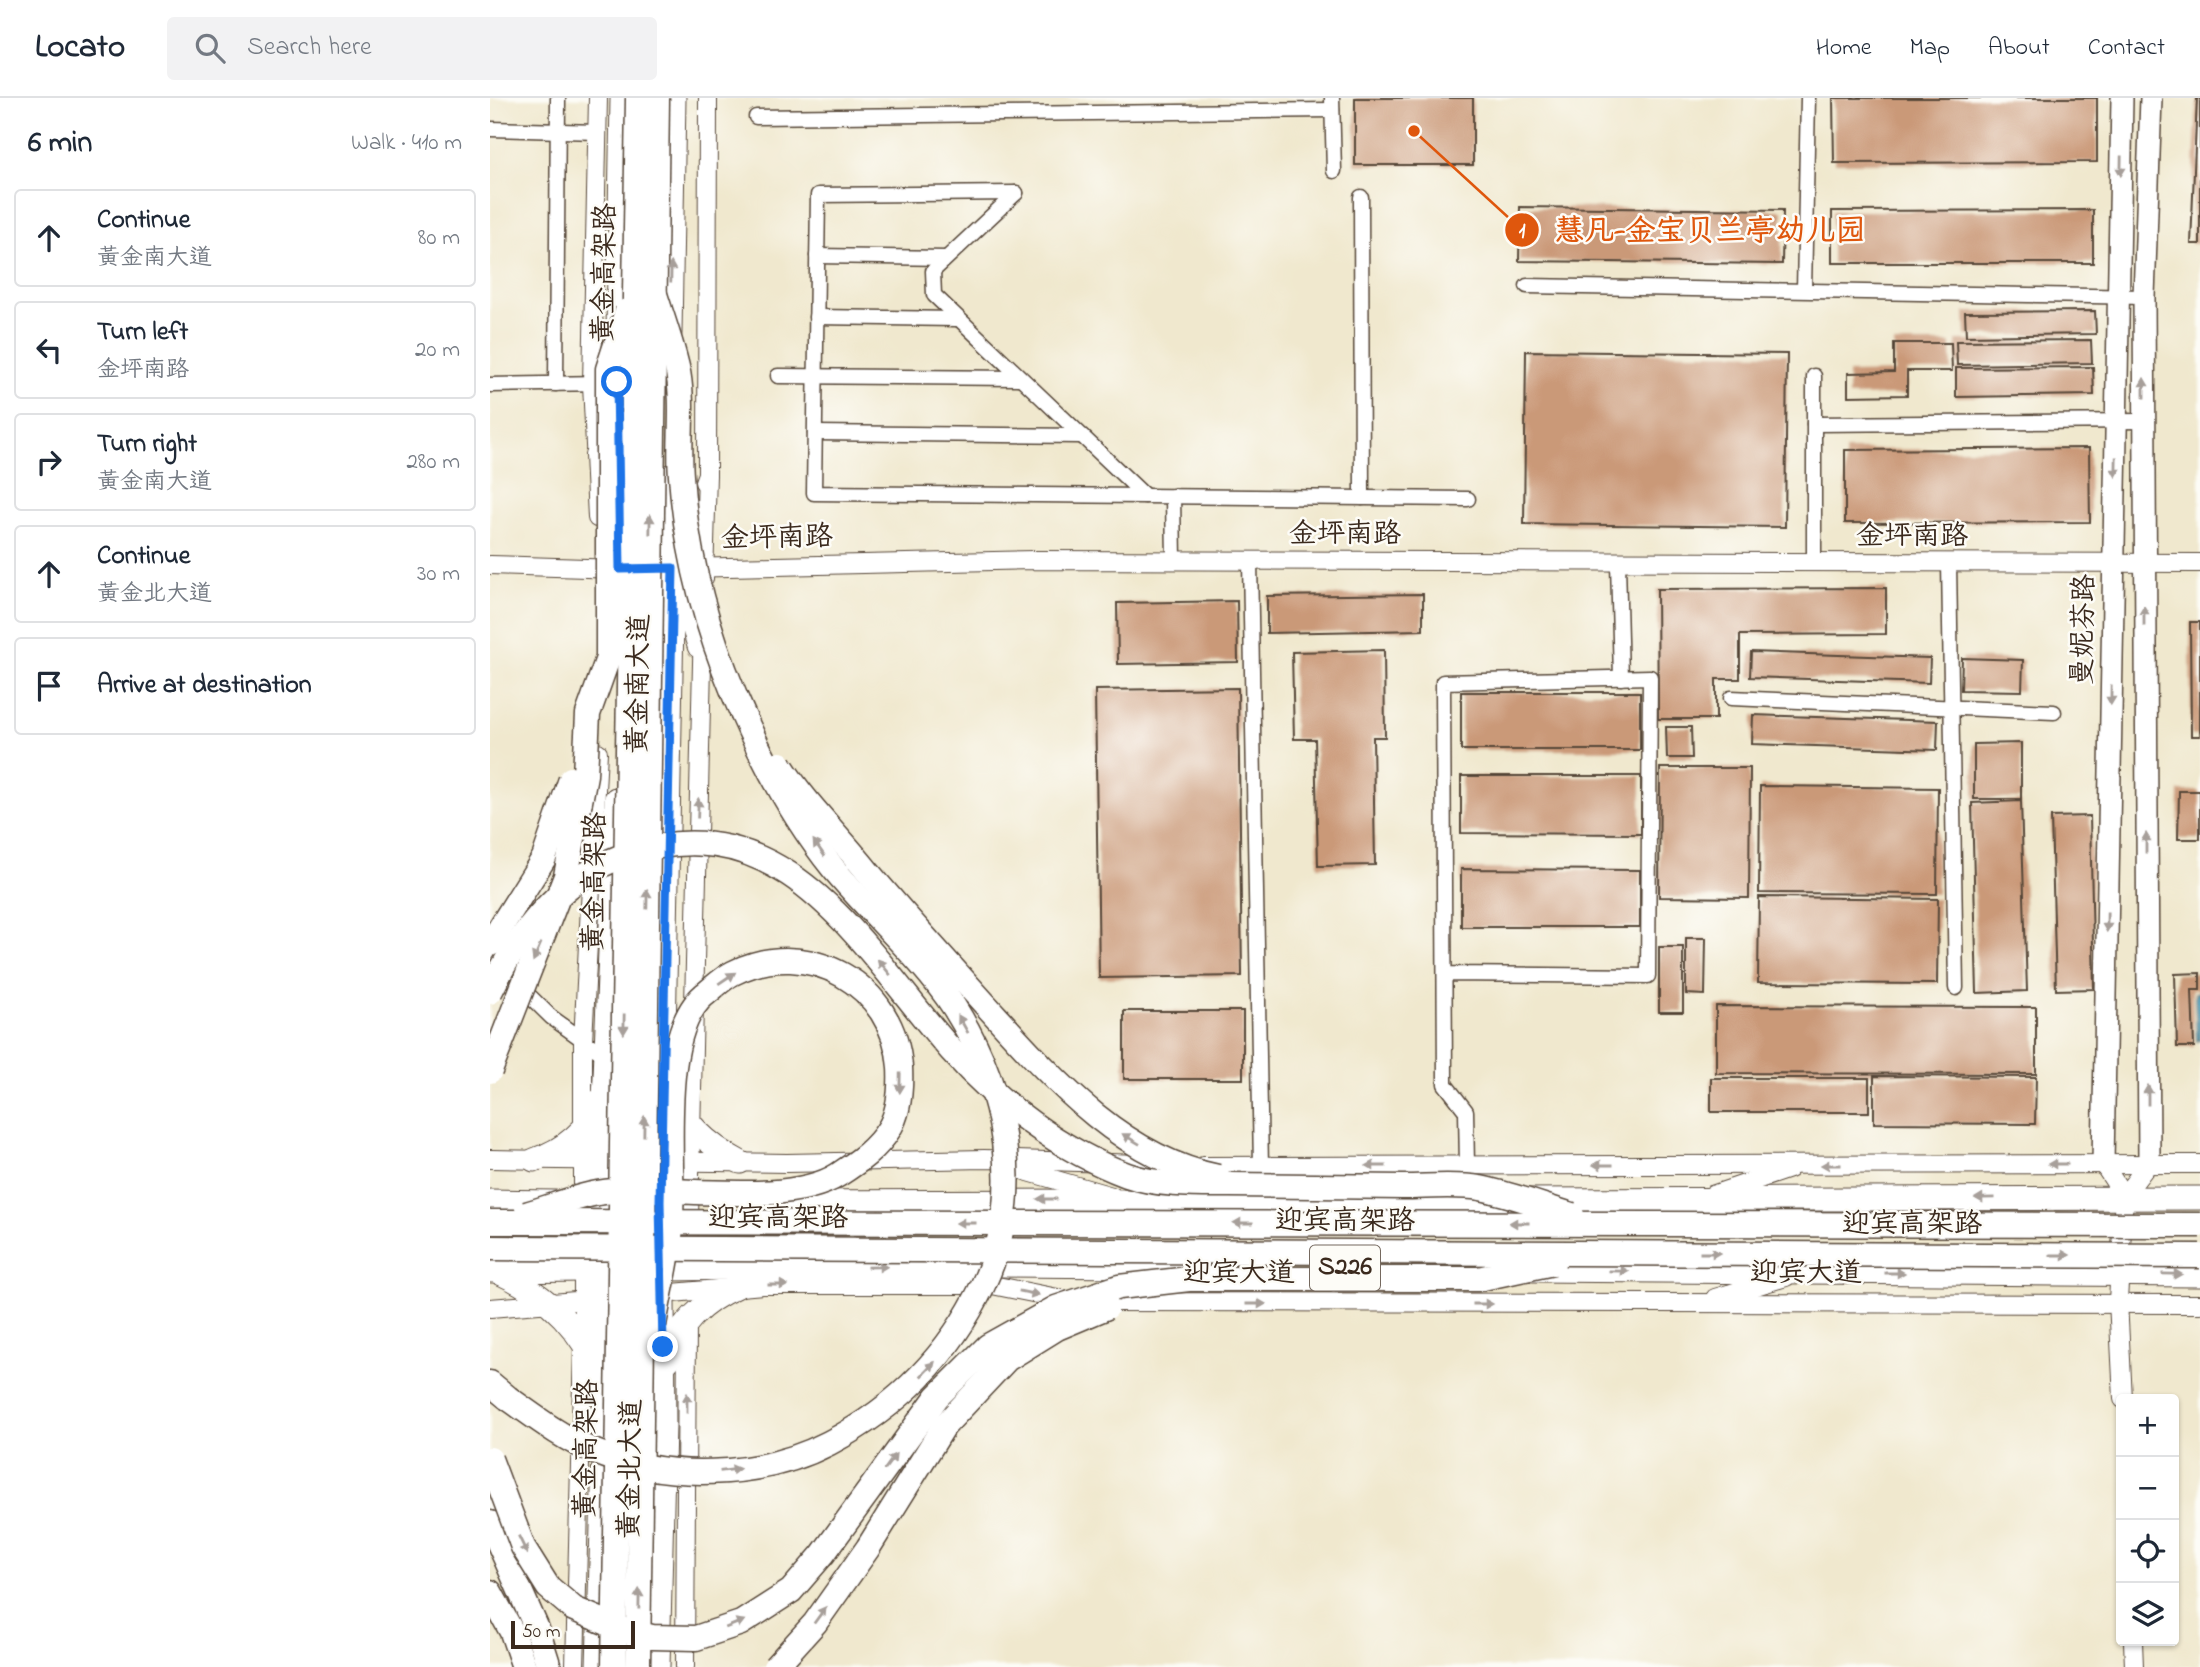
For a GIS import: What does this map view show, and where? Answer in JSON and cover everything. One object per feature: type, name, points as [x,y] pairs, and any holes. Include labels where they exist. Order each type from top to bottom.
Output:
[{"type":"highway","name":"黄金高架路","points":[[638,98],[644,287],[653,1388],[638,1667]]},
{"type":"highway","name":"黄金高架路","points":[[614,1667],[644,287],[657,98]]},
{"type":"highway","points":[[490,1383],[566,1437],[594,1451],[628,1462],[673,1469],[718,1471],[764,1466],[812,1451],[859,1427],[904,1394],[940,1357],[971,1310],[989,1272],[1001,1234],[1007,1187],[1001,1119],[984,1061],[952,1004],[832,866],[787,802],[756,746],[732,687],[711,627],[689,542],[681,477],[678,371],[644,287]]},
{"type":"highway","points":[[490,944],[544,858],[567,795],[588,714],[608,658],[608,369],[644,287]]},
{"type":"highway","points":[[732,687],[783,769],[890,898],[1042,1067],[1079,1103],[1112,1128],[1150,1151],[1199,1173],[1478,1188],[1600,1224]]},
{"type":"highway","points":[[490,1071],[566,876],[585,775],[588,714]]},
{"type":"highway","points":[[490,992],[527,926],[578,878],[603,862],[635,852],[672,843],[708,843],[752,854],[807,887],[852,927],[951,1050],[996,1095],[1071,1148],[1130,1176],[1188,1185],[1262,1176]]},
{"type":"highway","points":[[491,1215],[611,1191],[663,1191],[675,1191],[688,1191],[701,1190],[740,1191],[794,1190],[835,1177],[871,1153],[890,1127],[901,1090],[899,1052],[886,1017],[864,988],[836,970],[803,961],[768,961],[733,973],[701,998],[680,1035],[673,1070],[671,1185],[671,1198],[670,1236],[653,1388]]},
{"type":"highway","name":"迎宾高架路","points":[[491,1215],[1600,1224],[2200,1225]]},
{"type":"highway","points":[[490,1459],[523,1547],[548,1587],[565,1602],[574,1609],[626,1631],[652,1637],[696,1638],[741,1623],[790,1591],[824,1554],[937,1398],[988,1346],[1056,1308],[1119,1287],[1189,1279],[1478,1279],[1600,1253]]},
{"type":"highway","name":"迎宾高架路","points":[[492,1264],[1600,1253],[2200,1256]]},
{"type":"highway","points":[[775,1667],[815,1623],[868,1548],[944,1426],[1007,1359],[1058,1328],[1101,1309],[1189,1279]]},
{"type":"highway","points":[[490,1523],[537,1629],[549,1667]]},
{"type":"highway","points":[[490,1592],[512,1633],[524,1667]]},
{"type":"main road","name":"黄金南大道","points":[[592,1270],[591,1161],[603,1093],[615,816],[610,568],[617,382],[622,98]]},
{"type":"main road","name":"黄金南大道","points":[[662,1282],[660,1202],[673,568],[669,373],[674,98]]},
{"type":"main road","name":"曼妮芬路","points":[[2103,1164],[2122,98]]},
{"type":"main road","name":"曼妮芬路","points":[[2149,1163],[2143,563],[2144,297],[2151,98]]},
{"type":"main road","points":[[663,1074],[677,1107],[689,1124],[711,1145],[740,1162]]},
{"type":"main road","points":[[534,1160],[561,1148],[581,1131],[603,1093]]},
{"type":"main road","points":[[491,1215],[591,1202],[1122,1199],[1694,1202],[2124,1196],[2200,1198]]},
{"type":"main road","points":[[492,1264],[549,1304],[583,1342],[605,1391]]},
{"type":"main road","name":"迎宾大道","points":[[492,1264],[592,1270],[662,1282],[998,1265],[2200,1275]]},
{"type":"main road","name":"黄金北大道","points":[[592,1270],[592,1300],[605,1391],[598,1667]]},
{"type":"main road","name":"黄金北大道","points":[[658,1667],[653,1388],[662,1282]]},
{"type":"main road","points":[[653,1388],[687,1322],[712,1299],[736,1287]]},
{"type":"street","points":[[556,384],[558,98]]},
{"type":"street","points":[[591,1161],[581,1131],[583,1041],[596,832],[600,658],[610,568],[594,455],[592,384],[597,98]]},
{"type":"street","points":[[685,1667],[689,1124],[707,474],[708,98]]},
{"type":"street","points":[[1804,290],[1808,98]]},
{"type":"street","points":[[756,117],[1332,104],[1334,171]]},
{"type":"street","points":[[490,129],[597,132]]},
{"type":"street","points":[[1145,496],[933,295],[933,271],[1016,193],[818,195],[814,493],[1468,499]]},
{"type":"street","points":[[1361,197],[1362,498]]},
{"type":"street","points":[[817,256],[946,258]]},
{"type":"street","points":[[1527,286],[2144,297]]},
{"type":"street","points":[[816,317],[956,319]]},
{"type":"street","points":[[778,376],[1020,379]]},
{"type":"street","points":[[1814,376],[1814,563]]},
{"type":"street","points":[[490,385],[617,382]]},
{"type":"street","points":[[1814,424],[2144,421]]},
{"type":"street","points":[[815,433],[1082,436]]},
{"type":"street","points":[[702,665],[673,568],[707,474]]},
{"type":"street","points":[[1173,496],[1174,560]]},
{"type":"street","name":"金坪南路","points":[[490,565],[673,568],[1035,560],[2200,563]]},
{"type":"street","points":[[1250,561],[1262,1176]]},
{"type":"street","points":[[1618,563],[1621,678]]},
{"type":"street","points":[[1948,563],[1956,989]]},
{"type":"street","points":[[1446,974],[1648,976],[1650,677],[1443,682],[1445,1084],[1466,1111],[1467,1166]]},
{"type":"street","points":[[1731,698],[2054,712]]},
{"type":"street","points":[[490,923],[615,816]]},
{"type":"street","points":[[490,957],[551,1017],[604,1055]]},
{"type":"street","points":[[984,1159],[1122,1199]]},
{"type":"street","points":[[490,1160],[740,1162],[984,1159],[1262,1176],[1467,1166],[2200,1164]]},
{"type":"street","points":[[2123,1394],[2118,1301],[2124,1196],[2149,1163]]},
{"type":"street","points":[[2103,1164],[2124,1196]]},
{"type":"street","points":[[1694,1202],[1802,1165]]},
{"type":"street","points":[[1695,1304],[1803,1272]]},
{"type":"street","name":"迎宾大道","points":[[688,1281],[736,1287],[992,1285],[1078,1302],[1695,1304],[2118,1301],[2200,1304]]},
{"type":"street","name":"迎宾大道","points":[[490,1308],[592,1300],[662,1282]]},
{"type":"street","points":[[575,1667],[583,1342],[592,1300]]},
{"type":"street","points":[[2133,1646],[2134,1667]]},
{"type":"water","points":[[2200,992],[2200,1040],[2197,1041],[2195,993]]},
{"type":"building","points":[[1355,98],[1473,98],[1473,165],[1355,165]]},
{"type":"building","points":[[1833,98],[2097,98],[2097,162],[1834,163]]},
{"type":"building","points":[[2197,98],[2200,98],[2200,244],[2191,244]]},
{"type":"building","points":[[1520,207],[1783,210],[1782,264],[1519,261]]},
{"type":"building","points":[[2093,210],[2093,263],[1832,263],[1832,211]]},
{"type":"building","points":[[2095,311],[2096,334],[1966,336],[1965,312]]},
{"type":"building","points":[[2091,340],[2092,363],[1957,365],[1956,341]]},
{"type":"building","points":[[1894,343],[1951,343],[1952,371],[1907,371],[1907,395],[1848,396],[1848,373],[1894,372]]},
{"type":"building","points":[[1526,351],[1787,354],[1785,527],[1524,524]]},
{"type":"building","points":[[2093,367],[2094,395],[1956,397],[1956,368]]},
{"type":"building","points":[[2089,448],[2090,522],[1845,523],[1845,450]]},
{"type":"building","points":[[1886,588],[1886,634],[1740,635],[1740,679],[1716,679],[1716,719],[1658,719],[1657,589]]},
{"type":"building","points":[[1423,594],[1423,630],[1267,633],[1267,596]]},
{"type":"building","points":[[1237,601],[1238,662],[1118,664],[1117,603]]},
{"type":"building","points":[[2190,622],[2200,622],[2200,736],[2191,736]]},
{"type":"building","points":[[1384,650],[1385,737],[1373,737],[1375,865],[1318,866],[1315,739],[1294,739],[1292,652]]},
{"type":"building","points":[[1751,652],[1930,658],[1929,683],[1750,677]]},
{"type":"building","points":[[1962,658],[2023,660],[2022,691],[1961,690]]},
{"type":"building","points":[[1238,688],[1242,976],[1099,978],[1095,690]]},
{"type":"building","points":[[1461,692],[1640,692],[1640,750],[1461,750]]},
{"type":"building","points":[[1753,715],[1938,721],[1937,750],[1752,744]]},
{"type":"building","points":[[1666,727],[1691,727],[1692,758],[1667,758]]},
{"type":"building","points":[[2021,743],[2021,799],[1974,799],[1974,744]]},
{"type":"building","points":[[1660,768],[1750,768],[1749,898],[1659,897]]},
{"type":"building","points":[[1461,776],[1641,776],[1641,834],[1461,833]]},
{"type":"building","points":[[1760,786],[1938,788],[1937,894],[1759,893]]},
{"type":"building","points":[[2179,791],[2200,791],[2200,839],[2178,839]]},
{"type":"building","points":[[2021,801],[2027,991],[1977,993],[1972,803]]},
{"type":"building","points":[[2090,816],[2094,989],[2056,990],[2051,817]]},
{"type":"building","points":[[1461,869],[1640,870],[1640,927],[1461,927]]},
{"type":"building","points":[[1759,897],[1938,899],[1937,984],[1758,983]]},
{"type":"building","points":[[1686,938],[1706,938],[1705,995],[1686,994]]},
{"type":"building","points":[[1659,947],[1683,947],[1683,1012],[1659,1012]]},
{"type":"building","points":[[2200,973],[2200,990],[2192,990],[2194,1047],[2177,1047],[2175,974]]},
{"type":"building","points":[[1716,1006],[2036,1007],[2036,1074],[1716,1073]]},
{"type":"building","points":[[1124,1011],[1243,1011],[1243,1079],[1124,1079]]},
{"type":"building","points":[[1874,1076],[2036,1077],[2035,1124],[1874,1123]]},
{"type":"building","points":[[1711,1078],[1869,1078],[1869,1112],[1711,1112]]},
{"type":"place","name":"慧凡-金宝贝兰亭幼儿园","points":[[1414,131]]},
{"type":"route","points":[[617,382],[620,569],[673,568],[660,1202],[663,1347]]}]
